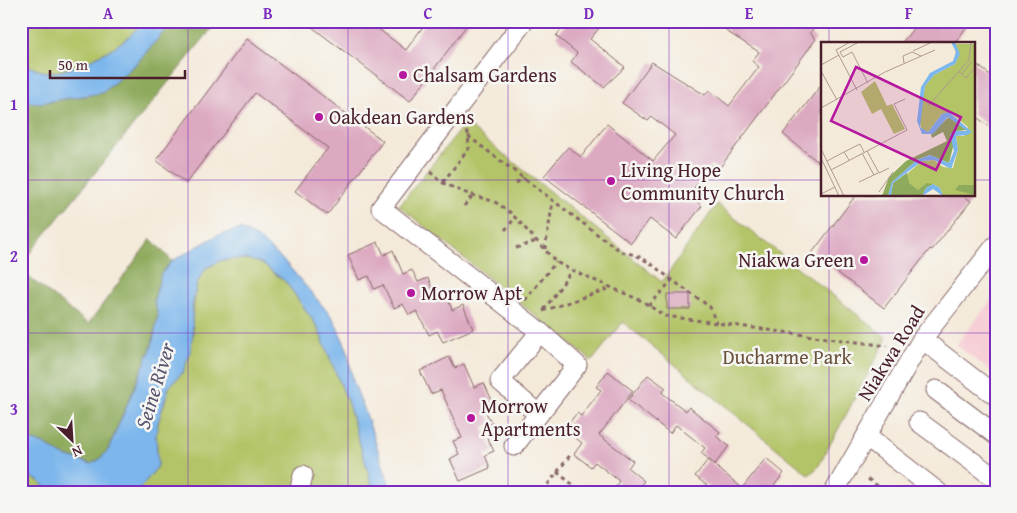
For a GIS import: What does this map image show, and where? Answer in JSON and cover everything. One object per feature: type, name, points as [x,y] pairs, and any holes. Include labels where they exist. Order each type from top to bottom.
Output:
[{"type":"street","points":[[514,446],[577,364],[536,324],[381,208],[524,21]]},
{"type":"street","name":"Niakwa Road","points":[[834,492],[922,339],[996,245]]},
{"type":"street","points":[[536,324],[500,381],[538,414]]},
{"type":"street","points":[[922,339],[996,396]]},
{"type":"street","points":[[936,390],[996,435]]},
{"type":"street","points":[[919,422],[996,480],[988,492]]},
{"type":"street","points":[[866,436],[938,492]]},
{"type":"path","points":[[442,182],[469,148],[468,136],[461,121]]},
{"type":"path","points":[[468,136],[622,252],[636,255],[650,263],[710,307],[716,323]]},
{"type":"path","points":[[425,169],[442,182],[495,202],[515,218],[556,262],[650,306],[665,316],[887,346]]},
{"type":"path","points":[[516,183],[525,178]]},
{"type":"path","points":[[464,206],[473,195]]},
{"type":"path","points":[[545,250],[554,201]]},
{"type":"path","points":[[505,230],[515,218]]},
{"type":"path","points":[[516,248],[538,241]]},
{"type":"path","points":[[536,324],[523,302],[556,262]]},
{"type":"path","points":[[536,324],[572,270]]},
{"type":"path","points":[[650,306],[672,280]]},
{"type":"path","points":[[543,311],[611,287]]},
{"type":"path","points":[[542,491],[571,454]]},
{"type":"path","points":[[556,472],[582,492]]},
{"type":"path","points":[[868,479],[886,492]]},
{"type":"shaded area","points":[[996,294],[996,375],[956,345]]},
{"type":"green space","points":[[21,21],[143,21],[127,38],[100,55],[65,70],[47,72],[21,63]]},
{"type":"green space","points":[[173,21],[218,21],[21,264],[21,101],[39,103],[102,93],[137,63]]},
{"type":"green space","name":"Ducharme Park","points":[[465,123],[662,282],[717,204],[887,338],[818,467],[809,475],[623,322],[592,361],[399,206]]},
{"type":"green space","points":[[151,239],[172,261],[161,274],[154,300],[158,316],[152,346],[108,450],[100,459],[91,464],[62,455],[42,443],[21,439],[21,271],[88,324]]},
{"type":"green space","points":[[247,259],[261,263],[286,282],[317,326],[347,400],[374,492],[137,492],[158,466],[156,435],[158,423],[169,387],[183,372],[193,334],[192,318],[197,283],[206,268],[222,260]]},
{"type":"green space","points":[[21,473],[39,481],[49,492],[21,492]]},
{"type":"water","points":[[143,21],[173,21],[137,63],[102,93],[39,103],[21,101],[21,63],[47,72],[65,70],[77,66],[120,43]]},
{"type":"water","name":"Seine River","points":[[240,229],[258,238],[286,263],[333,318],[347,349],[353,381],[392,492],[374,492],[347,400],[317,326],[286,282],[261,263],[247,259],[222,260],[206,268],[197,283],[193,302],[193,334],[190,353],[183,372],[169,387],[158,423],[156,435],[158,466],[137,492],[49,492],[39,481],[21,473],[21,439],[42,443],[62,455],[91,464],[100,459],[108,450],[152,346],[158,316],[154,300],[161,274],[172,261],[218,235]]},
{"type":"building","name":"Chalsam Gardens","points":[[304,21],[368,21],[406,50],[427,21],[470,21],[410,101]]},
{"type":"building","points":[[568,21],[605,21],[590,39],[625,67],[604,87],[571,62],[577,53],[556,36]]},
{"type":"building","points":[[733,21],[819,21],[810,33],[816,39],[718,170],[711,165],[689,195],[702,206],[676,239],[650,219],[631,243],[544,176],[568,147],[581,157],[607,124],[653,161],[675,135],[652,117],[648,121],[622,103],[652,62],[705,95],[709,90],[729,106],[759,67],[752,61],[759,52],[726,31]]},
{"type":"building","points":[[919,21],[971,21],[955,42],[903,42]]},
{"type":"building","name":"Oakdean Gardens","points":[[247,39],[383,141],[327,215],[295,191],[328,148],[255,93],[186,183],[156,160]]},
{"type":"building","points":[[974,63],[996,79],[996,132],[974,115]]},
{"type":"building","points":[[821,85],[821,164],[783,134]]},
{"type":"building","points":[[855,196],[964,196],[971,201],[932,250],[930,249],[884,308],[812,253]]},
{"type":"building","name":"Morrow Apt","points":[[378,242],[384,255],[393,250],[403,274],[412,270],[418,282],[428,278],[438,302],[447,297],[452,310],[463,305],[473,329],[443,342],[437,331],[429,335],[417,311],[409,315],[403,304],[394,308],[383,285],[374,289],[369,276],[359,280],[348,255]]},
{"type":"building","points":[[667,294],[690,294],[690,309],[667,309]]},
{"type":"building","name":"Morrow Apartments","points":[[449,357],[455,368],[464,364],[474,387],[484,383],[495,407],[485,411],[492,423],[482,428],[494,451],[485,455],[490,468],[460,481],[450,459],[459,454],[453,441],[462,438],[441,390],[431,394],[420,371]]},
{"type":"building","points":[[608,371],[633,391],[599,435],[633,461],[628,468],[644,481],[635,492],[624,492],[616,486],[619,481],[595,462],[591,467],[574,454],[582,443],[564,429],[577,413],[581,416],[601,390],[596,387]]},
{"type":"building","points":[[648,375],[666,388],[662,393],[686,411],[689,407],[720,432],[716,436],[729,446],[715,464],[701,453],[705,448],[676,425],[670,433],[628,400]]},
{"type":"building","points":[[766,458],[784,473],[769,492],[715,492],[695,476],[708,460],[742,488]]},
{"type":"place","name":"Chalsam Gardens","points":[[403,75]]},
{"type":"place","name":"Oakdean Gardens","points":[[319,117]]},
{"type":"place","name":"Living Hope Community Church","points":[[611,181]]},
{"type":"place","name":"Niakwa Green","points":[[864,260]]},
{"type":"place","name":"Morrow Apt","points":[[411,293]]},
{"type":"place","name":"Morrow Apartments","points":[[471,418]]}]
